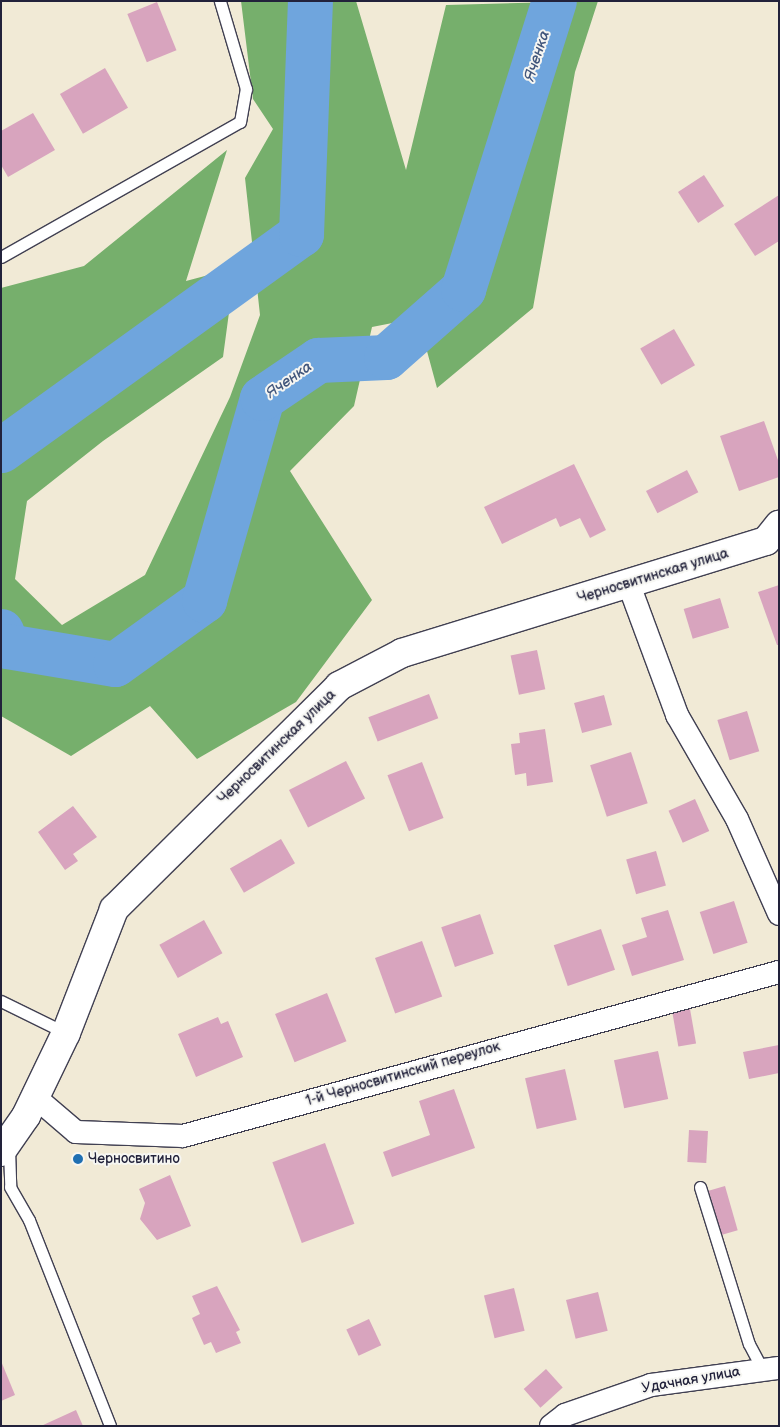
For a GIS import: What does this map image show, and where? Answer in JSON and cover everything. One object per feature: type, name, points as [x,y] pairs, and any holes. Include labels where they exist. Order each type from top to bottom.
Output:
[{"type":"street","name":"Черносвитинская улица","points":[[5,1147],[36,1097],[66,1033],[114,908],[339,686],[402,652],[630,585],[766,540],[779,525]]},
{"type":"street","points":[[630,585],[677,715],[736,819],[779,914]]},
{"type":"street","name":"1-й Черносвитинский переулок","points":[[36,1097],[76,1132],[183,1136],[779,972]]},
{"type":"street","name":"Удачная улица","points":[[551,1426],[565,1414],[651,1385],[770,1368]]},
{"type":"lane","points":[[1,257],[240,122],[246,89],[220,1]]},
{"type":"lane","points":[[1,1001],[66,1033]]},
{"type":"lane","points":[[5,1147],[10,1187],[30,1220],[110,1426]]},
{"type":"lane","points":[[700,1187],[748,1344],[770,1368]]},
{"type":"green space","points":[[241,1],[356,1],[406,170],[446,5],[598,1],[575,72],[533,308],[437,388],[418,318],[372,327],[354,406],[290,471],[372,600],[296,702],[197,759],[150,706],[71,756],[1,716],[1,288],[84,266],[227,150],[186,281],[235,268],[223,357],[103,441],[27,501],[15,579],[62,625],[145,575],[230,397],[260,315],[245,178],[273,129],[253,99]]},
{"type":"building","points":[[157,2],[176,50],[147,62],[127,14]]},
{"type":"building","points":[[105,68],[128,108],[83,134],[60,94]]},
{"type":"building","points":[[33,113],[55,150],[8,177],[1,165],[1,131]]},
{"type":"building","points":[[704,175],[724,206],[698,223],[678,192]]},
{"type":"building","points":[[779,195],[779,241],[755,256],[734,224]]},
{"type":"building","points":[[674,329],[695,365],[661,385],[640,348]]},
{"type":"building","points":[[764,421],[779,463],[779,477],[739,491],[720,436]]},
{"type":"building","points":[[574,464],[606,530],[590,538],[580,518],[560,527],[556,518],[502,544],[484,507]]},
{"type":"building","points":[[687,470],[698,492],[657,513],[646,491]]},
{"type":"building","points":[[779,585],[779,645],[777,645],[758,592]]},
{"type":"building","points":[[720,598],[729,628],[693,639],[684,609]]},
{"type":"building","points":[[537,650],[545,689],[519,695],[511,656]]},
{"type":"building","points":[[429,694],[438,718],[378,742],[368,717]]},
{"type":"building","points":[[604,695],[612,725],[582,733],[574,703]]},
{"type":"building","points":[[747,711],[759,751],[730,760],[717,720]]},
{"type":"building","points":[[545,729],[553,782],[527,786],[526,773],[515,775],[511,744],[520,743],[519,733]]},
{"type":"building","points":[[631,752],[648,803],[607,817],[590,765]]},
{"type":"building","points":[[346,761],[365,798],[308,827],[289,790]]},
{"type":"building","points":[[422,762],[444,818],[409,831],[387,775]]},
{"type":"building","points":[[695,799],[709,831],[683,843],[669,811]]},
{"type":"building","points":[[73,806],[97,837],[73,854],[78,861],[65,870],[38,832]]},
{"type":"building","points":[[281,839],[295,863],[244,893],[230,868]]},
{"type":"building","points":[[656,851],[666,886],[636,894],[626,860]]},
{"type":"building","points":[[734,901],[748,943],[713,954],[700,912]]},
{"type":"building","points":[[668,910],[684,960],[632,976],[622,945],[647,937],[641,918]]},
{"type":"building","points":[[480,914],[494,954],[455,967],[441,927]]},
{"type":"building","points":[[204,920],[222,953],[178,978],[159,945]]},
{"type":"building","points":[[601,929],[615,970],[568,986],[554,945]]},
{"type":"building","points":[[422,941],[442,996],[395,1014],[375,958]]},
{"type":"building","points":[[327,993],[346,1041],[295,1062],[275,1014]]},
{"type":"building","points":[[690,1009],[696,1043],[678,1047],[672,1012]]},
{"type":"building","points":[[218,1017],[221,1024],[228,1021],[243,1057],[196,1077],[178,1034]]},
{"type":"building","points":[[779,1045],[779,1073],[749,1079],[743,1052]]},
{"type":"building","points":[[658,1051],[668,1099],[624,1108],[614,1060]]},
{"type":"building","points":[[565,1069],[577,1120],[537,1129],[525,1078]]},
{"type":"building","points":[[454,1089],[475,1148],[392,1177],[383,1152],[430,1135],[419,1101]]},
{"type":"building","points":[[689,1130],[708,1131],[706,1163],[687,1162]]},
{"type":"building","points":[[325,1143],[354,1224],[302,1243],[272,1162]]},
{"type":"building","points":[[170,1175],[191,1226],[157,1240],[140,1219],[145,1203],[139,1189]]},
{"type":"building","points":[[725,1186],[738,1230],[721,1235],[709,1191]]},
{"type":"building","points":[[217,1286],[240,1330],[236,1332],[241,1343],[216,1353],[211,1342],[204,1345],[192,1318],[200,1314],[192,1296]]},
{"type":"building","points":[[514,1288],[525,1331],[495,1338],[484,1295]]},
{"type":"building","points":[[598,1292],[608,1331],[576,1339],[566,1300]]},
{"type":"building","points":[[369,1319],[381,1345],[359,1356],[346,1330]]},
{"type":"building","points":[[1,1361],[15,1395],[1,1401]]},
{"type":"building","points":[[546,1369],[563,1388],[540,1408],[524,1389]]},
{"type":"building","points":[[76,1410],[83,1426],[41,1426]]},
{"type":"waterway","name":"Яченка","points":[[1,450],[301,234],[310,1]]},
{"type":"waterway","name":"Яченка","points":[[1,631],[7,646],[115,664],[204,600],[262,398],[318,360],[386,357],[463,289],[554,1]]},
{"type":"place","name":"Черносвитино","points":[[78,1159]]}]
